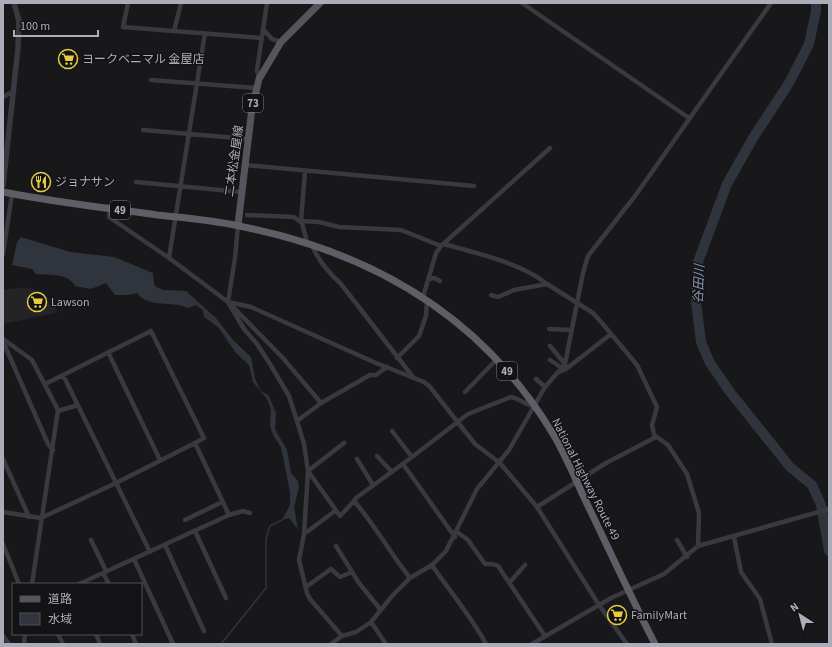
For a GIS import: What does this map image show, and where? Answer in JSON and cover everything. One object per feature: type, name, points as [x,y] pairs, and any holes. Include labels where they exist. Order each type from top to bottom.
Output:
[{"type":"highway","name":"National Highway Route 49","points":[[3,192],[110,209],[238,225],[309,243],[373,269],[425,299],[471,335],[497,359],[534,406],[554,435],[655,644]]},
{"type":"main road","name":"二本松金屋線","points":[[238,225],[248,139],[258,79],[280,42],[320,3]]},
{"type":"street","points":[[3,186],[14,91],[19,28],[14,3]]},
{"type":"street","points":[[128,3],[123,27],[261,38]]},
{"type":"street","points":[[174,31],[181,3]]},
{"type":"street","points":[[258,79],[257,70],[267,3]]},
{"type":"street","points":[[522,3],[689,118]]},
{"type":"street","points":[[331,644],[342,636],[356,632],[371,622],[380,610],[410,578],[432,565],[443,555],[455,538],[477,489],[500,463],[520,432],[545,387],[565,364],[588,256],[635,196],[771,3]]},
{"type":"street","points":[[263,29],[272,39],[280,42]]},
{"type":"street","points":[[169,258],[205,33]]},
{"type":"street","points":[[151,80],[256,88]]},
{"type":"street","points":[[3,97],[14,91]]},
{"type":"street","points":[[143,130],[248,139]]},
{"type":"street","points":[[397,358],[419,336],[426,316],[425,299],[428,279],[436,253],[550,148]]},
{"type":"street","points":[[245,165],[474,186]]},
{"type":"street","points":[[300,221],[305,171]]},
{"type":"street","points":[[136,182],[241,192]]},
{"type":"street","points":[[3,254],[12,194]]},
{"type":"street","points":[[110,209],[109,217],[169,258],[228,302],[282,357],[321,403]]},
{"type":"street","points":[[247,215],[294,216],[300,221],[315,254],[329,272],[341,284],[414,378]]},
{"type":"street","points":[[300,221],[319,222],[339,227],[401,230],[443,245],[505,263],[538,276],[547,284],[593,313],[637,364],[654,400],[657,407],[652,429],[656,437],[673,451],[687,474],[699,513],[698,546]]},
{"type":"street","points":[[238,225],[235,258],[228,302],[244,329],[257,344],[270,364],[289,396],[304,444],[308,471],[304,534],[298,560],[310,599],[342,636]]},
{"type":"street","points":[[428,279],[434,278],[440,281]]},
{"type":"street","points":[[491,295],[498,297],[514,290],[547,284]]},
{"type":"street","points":[[228,302],[251,306],[414,378],[430,387],[475,444],[500,463],[537,508],[599,605],[627,644]]},
{"type":"street","points":[[549,329],[572,330]]},
{"type":"street","points":[[3,512],[41,518],[116,484],[204,438],[151,331],[45,384]]},
{"type":"street","points":[[558,373],[566,369],[611,334]]},
{"type":"street","points":[[3,339],[32,360],[58,411],[32,583]]},
{"type":"street","points":[[3,339],[48,444],[53,450]]},
{"type":"street","points":[[550,346],[565,364]]},
{"type":"street","points":[[108,352],[160,460]]},
{"type":"street","points":[[465,392],[497,359]]},
{"type":"street","points":[[550,360],[562,368]]},
{"type":"street","points":[[297,421],[321,403],[370,375],[376,375],[387,367]]},
{"type":"street","points":[[63,375],[150,552]]},
{"type":"street","points":[[536,379],[545,387]]},
{"type":"street","points":[[308,471],[334,511],[340,516],[356,498],[412,458],[457,421],[477,409],[505,398],[516,398],[526,405],[534,406]]},
{"type":"street","points":[[58,411],[78,405]]},
{"type":"street","points":[[392,431],[412,458]]},
{"type":"street","points":[[537,508],[612,459],[656,437]]},
{"type":"street","points":[[195,443],[228,515]]},
{"type":"street","points":[[308,471],[344,443]]},
{"type":"street","points":[[377,456],[392,472]]},
{"type":"street","points":[[3,459],[29,517]]},
{"type":"street","points":[[357,460],[373,485]]},
{"type":"street","points":[[403,464],[455,538]]},
{"type":"street","points":[[354,501],[370,519],[395,560],[410,578]]},
{"type":"street","points":[[185,520],[222,502]]},
{"type":"street","points":[[532,644],[599,605],[664,574],[687,557],[698,546],[829,509]]},
{"type":"street","points":[[81,583],[228,515],[243,511],[250,513]]},
{"type":"street","points":[[304,534],[334,511]]},
{"type":"street","points":[[194,531],[226,598]]},
{"type":"street","points":[[457,532],[468,540],[485,564],[496,565],[510,582],[545,636]]},
{"type":"street","points":[[734,537],[741,572],[760,599],[772,644]]},
{"type":"street","points":[[91,540],[109,583]]},
{"type":"street","points":[[677,540],[687,557]]},
{"type":"street","points":[[3,544],[19,583]]},
{"type":"street","points":[[165,545],[204,631]]},
{"type":"street","points":[[336,546],[352,572],[380,610]]},
{"type":"street","points":[[134,559],[173,644]]},
{"type":"street","points":[[432,565],[456,601],[477,627],[486,644]]},
{"type":"street","points":[[510,582],[525,565]]},
{"type":"street","points":[[306,587],[331,570],[340,577],[352,572]]},
{"type":"street","points":[[371,622],[386,644]]},
{"type":"street","points":[[58,635],[63,644]]},
{"type":"street","points":[[3,636],[9,644]]},
{"type":"shaded area","points":[[25,287],[42,292],[46,296],[48,303],[53,304],[57,310],[56,313],[3,324],[3,290]]},
{"type":"water","points":[[21,237],[70,252],[114,257],[153,273],[154,284],[156,287],[164,290],[186,291],[216,318],[233,340],[251,357],[255,379],[261,391],[268,395],[276,413],[275,429],[287,450],[291,473],[298,481],[299,487],[294,507],[298,529],[289,518],[282,520],[290,505],[290,492],[281,447],[273,435],[270,425],[271,409],[267,399],[253,382],[249,365],[236,353],[218,327],[204,317],[203,310],[196,305],[188,308],[154,303],[142,298],[137,293],[115,295],[106,283],[91,289],[75,286],[68,278],[36,274],[32,269],[12,265],[17,242]]},
{"type":"waterway","name":"谷田川","points":[[816,3],[816,11],[809,44],[789,83],[753,138],[727,184],[698,262],[696,302],[701,342],[710,363],[730,392],[790,467],[812,485],[821,505],[829,551]]},
{"type":"waterway","points":[[221,644],[266,588],[266,539],[270,526],[282,520]]},
{"type":"place","name":"ヨークベニマル 金屋店","points":[[68,59]]},
{"type":"place","name":"ジョナサン","points":[[41,182]]},
{"type":"place","name":"Lawson","points":[[37,302]]},
{"type":"place","name":"FamilyMart","points":[[617,615]]}]
